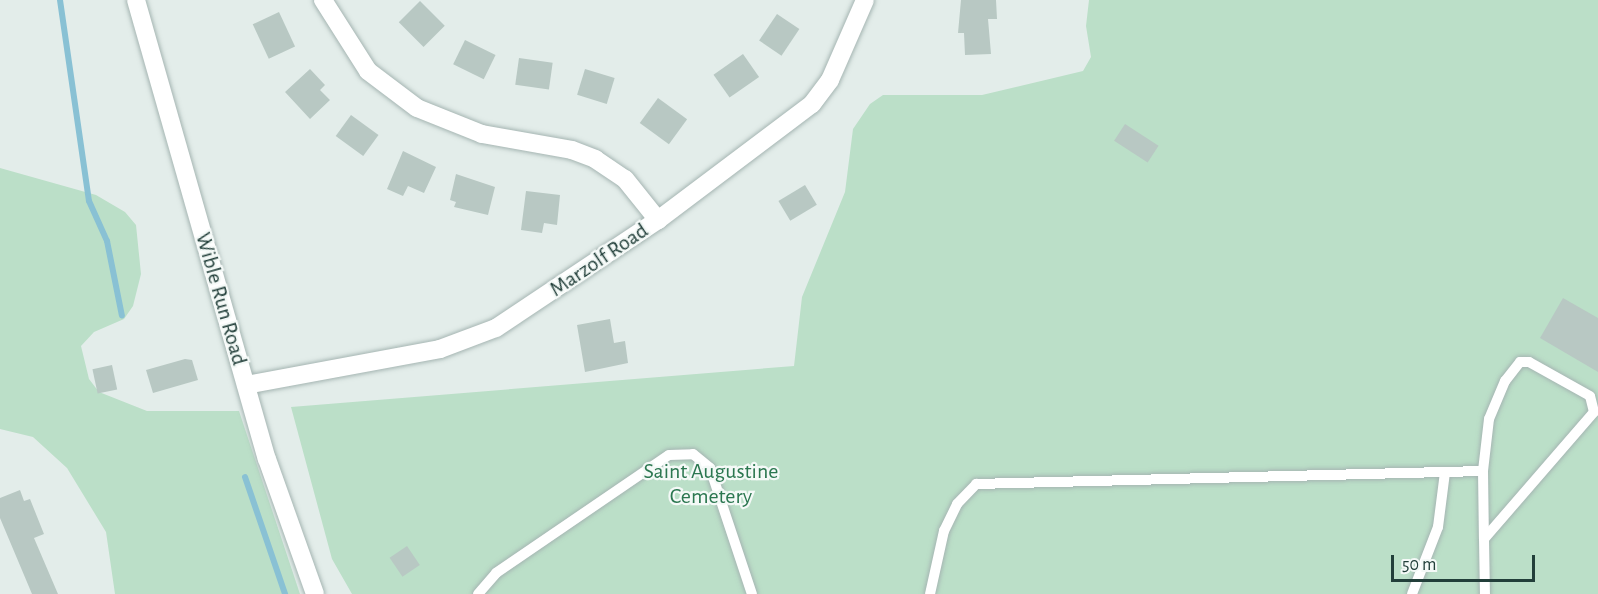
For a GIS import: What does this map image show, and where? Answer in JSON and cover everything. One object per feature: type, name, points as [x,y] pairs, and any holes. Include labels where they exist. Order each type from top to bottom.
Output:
[{"type":"street","name":"Wible Run Road","points":[[136,0],[286,522],[315,594]]},
{"type":"street","points":[[323,0],[368,71],[417,108],[482,134],[572,150],[595,159],[625,179],[658,220]]},
{"type":"street","name":"Marzolf Road","points":[[246,385],[440,349],[472,339],[514,316],[658,220],[812,104],[830,80],[866,0]]},
{"type":"lane","points":[[1484,538],[1594,412],[1590,396],[1529,362],[1520,362],[1505,381],[1490,419],[1483,471],[1484,538],[1485,594]]},
{"type":"lane","points":[[478,594],[496,573],[669,455],[693,454],[710,468],[752,594]]},
{"type":"lane","points":[[930,594],[944,531],[957,504],[976,484],[1483,471]]},
{"type":"lane","points":[[1412,594],[1438,527],[1445,472]]},
{"type":"green space","name":"Saint Augustine Cemetery","points":[[1089,0],[1598,0],[1598,594],[352,594],[332,559],[291,407],[794,366],[802,297],[845,192],[853,129],[870,104],[883,95],[982,95],[1083,71],[1091,57],[1086,26]]},
{"type":"green space","points":[[0,168],[96,195],[125,212],[136,225],[141,274],[133,306],[124,319],[94,332],[81,346],[89,379],[99,392],[147,411],[239,411],[300,594],[115,594],[106,532],[67,468],[33,437],[0,429]]},
{"type":"building","points":[[961,0],[996,0],[997,19],[988,19],[991,54],[965,55],[964,33],[958,33]]},
{"type":"building","points":[[420,1],[445,26],[424,47],[399,22]]},
{"type":"building","points":[[279,12],[295,46],[269,59],[253,24]]},
{"type":"building","points":[[777,14],[799,29],[781,56],[759,41]]},
{"type":"building","points":[[465,40],[496,55],[484,79],[453,64]]},
{"type":"building","points":[[743,54],[759,77],[730,98],[714,75]]},
{"type":"building","points":[[519,58],[553,63],[549,89],[515,85]]},
{"type":"building","points":[[310,69],[325,85],[320,90],[330,100],[310,119],[285,92]]},
{"type":"building","points":[[585,69],[615,78],[607,104],[577,95]]},
{"type":"building","points":[[658,98],[687,119],[669,144],[640,123]]},
{"type":"building","points":[[351,115],[379,135],[363,156],[336,136]]},
{"type":"building","points":[[1125,124],[1159,146],[1148,163],[1114,141]]},
{"type":"building","points":[[403,151],[436,167],[424,193],[408,186],[403,196],[387,189]]},
{"type":"building","points":[[456,174],[495,187],[488,215],[454,207],[456,202],[450,200]]},
{"type":"building","points":[[805,185],[817,205],[790,221],[778,201]]},
{"type":"building","points":[[526,191],[560,195],[557,225],[544,223],[542,233],[521,230]]},
{"type":"building","points":[[1563,298],[1598,318],[1598,372],[1540,338]]},
{"type":"building","points":[[610,319],[614,343],[625,341],[628,363],[585,372],[577,325]]},
{"type":"building","points":[[185,359],[192,360],[198,380],[153,393],[146,370]]},
{"type":"building","points":[[112,365],[117,389],[98,394],[92,369]]},
{"type":"building","points":[[20,490],[24,501],[30,499],[44,534],[34,538],[58,594],[32,594],[0,518],[0,498]]},
{"type":"building","points":[[407,546],[420,565],[402,577],[390,558]]},
{"type":"waterway","points":[[60,0],[89,201],[107,241],[122,316]]},
{"type":"waterway","points":[[245,477],[285,594]]}]
